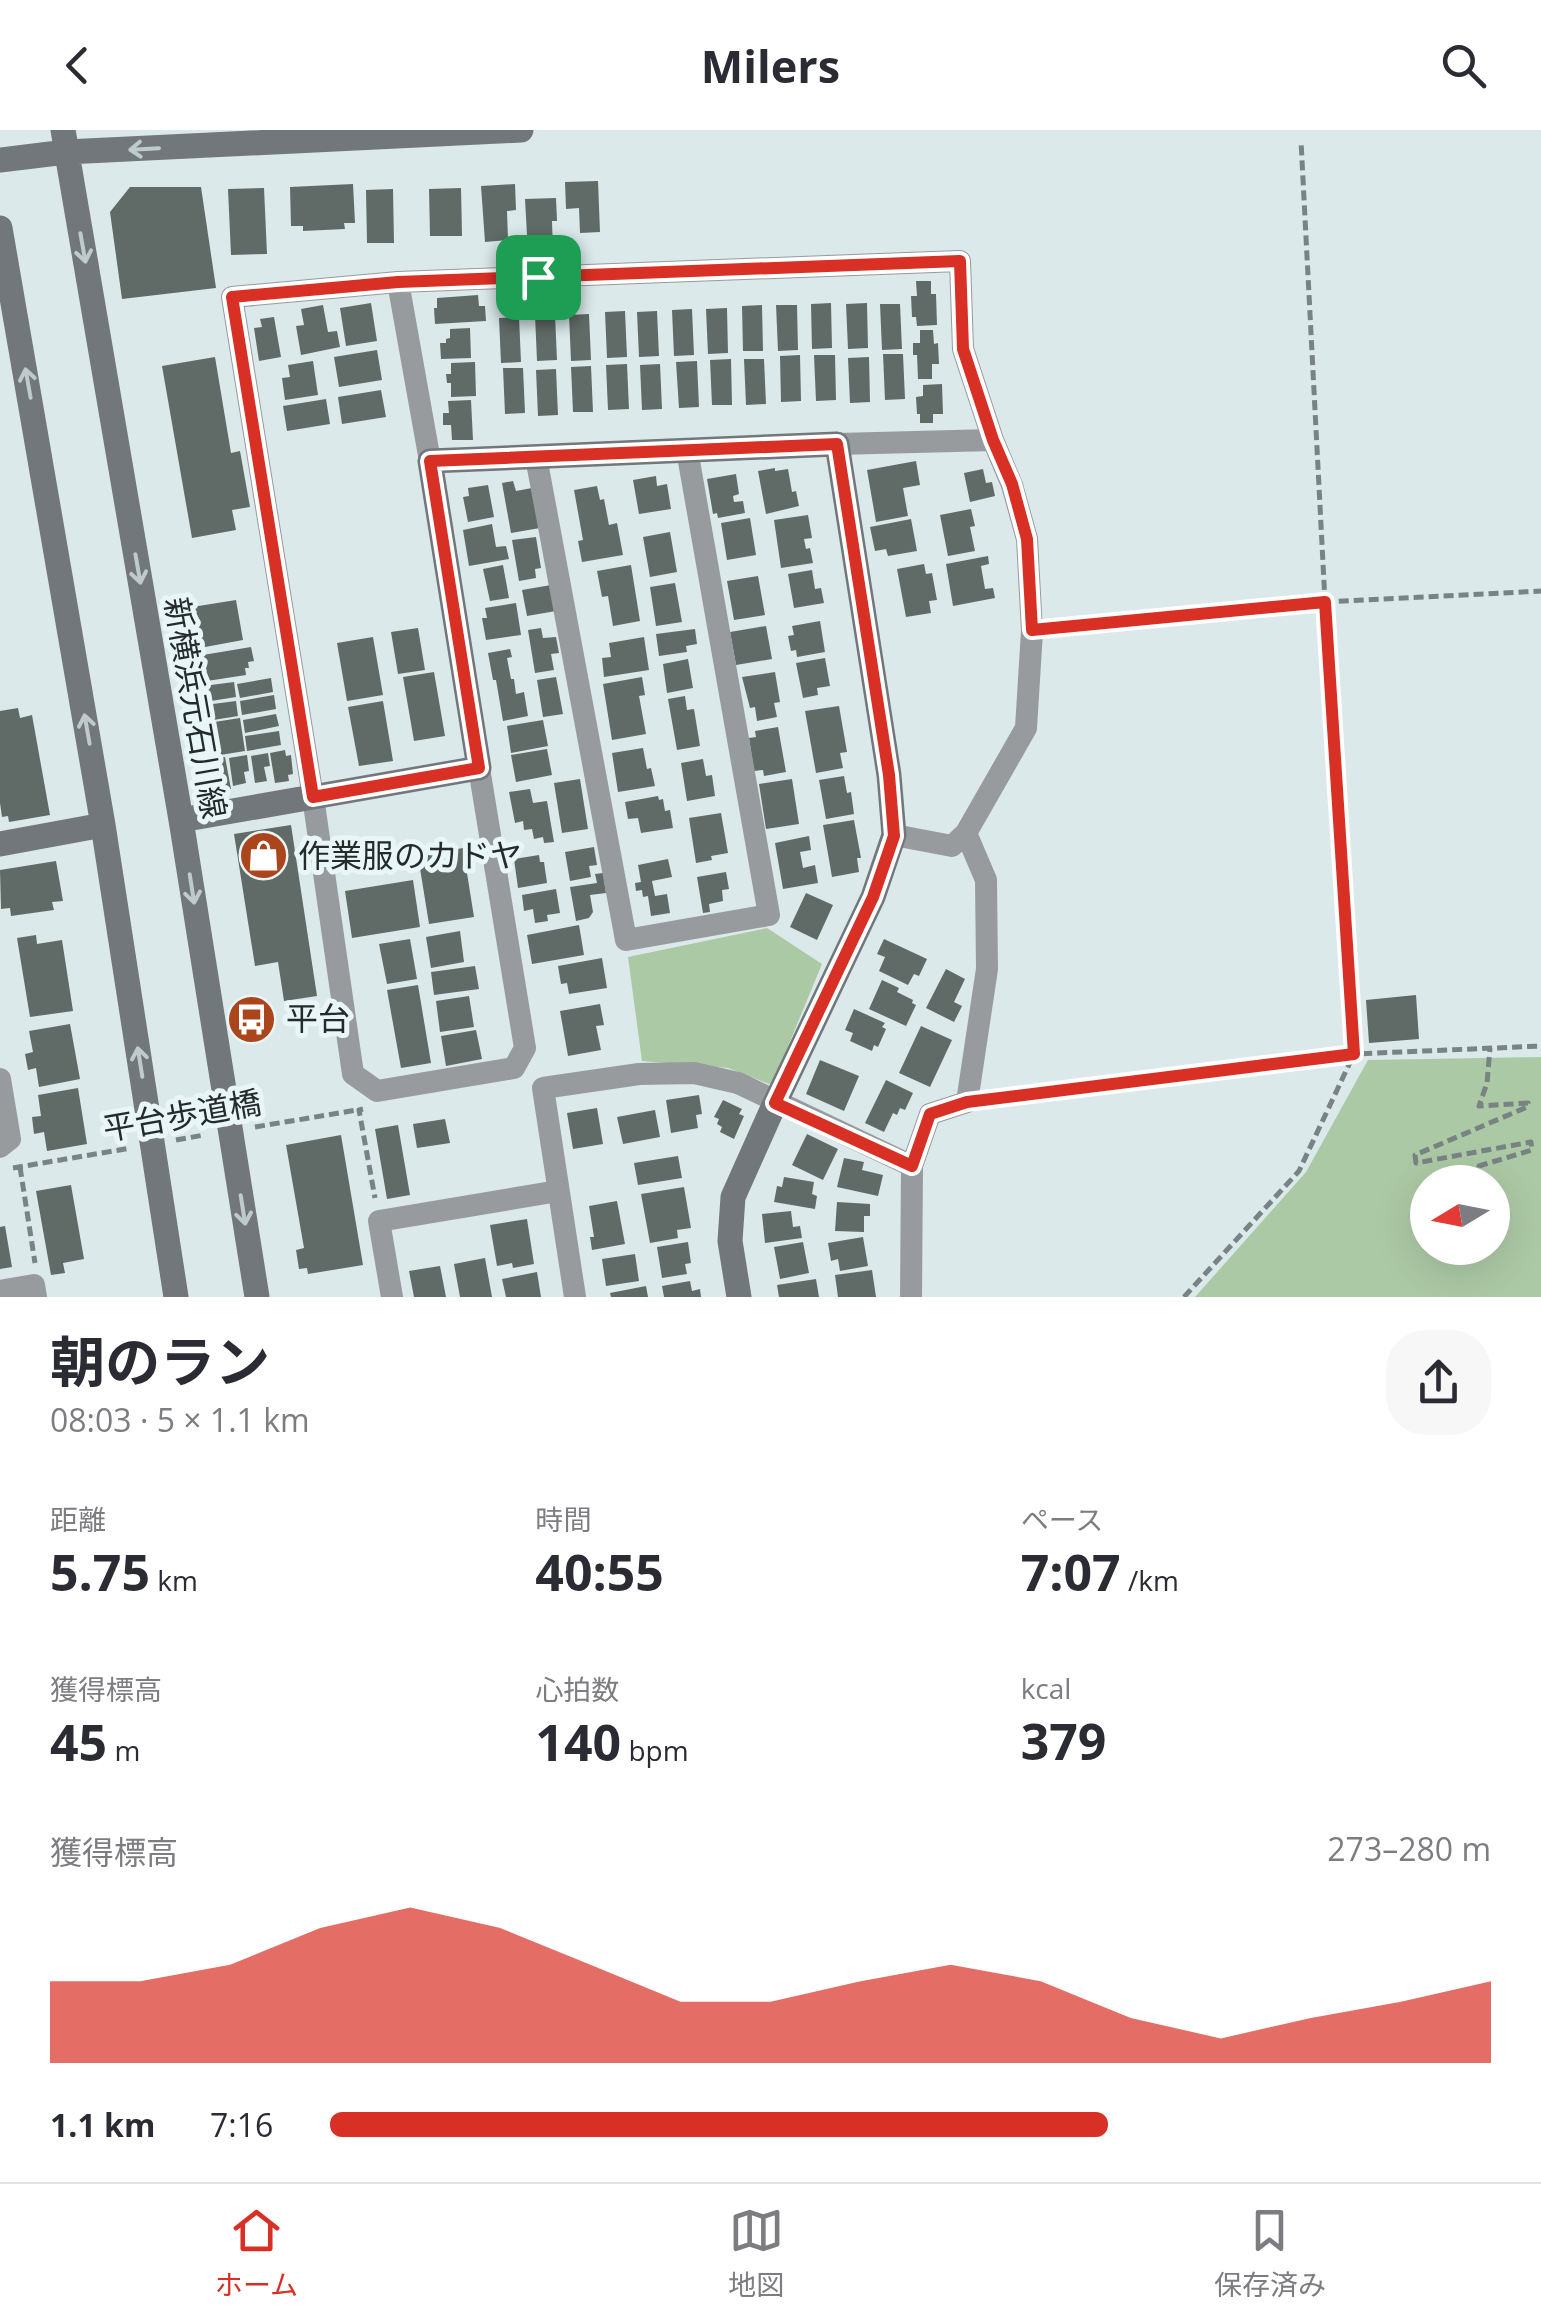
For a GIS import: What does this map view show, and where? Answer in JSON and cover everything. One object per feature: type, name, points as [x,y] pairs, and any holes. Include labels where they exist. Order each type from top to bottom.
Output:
[{"type":"street","points":[[0,160],[64,141],[521,130]]},
{"type":"street","name":"新横浜元石川線","points":[[64,141],[181,820],[257,1297]]},
{"type":"street","points":[[0,228],[103,825],[176,1297]]},
{"type":"street","points":[[398,282],[525,1048],[514,1068],[377,1090],[353,1074],[313,797],[232,297],[398,282],[960,261],[963,349],[1012,484],[1027,539],[1032,630],[1026,728],[966,833],[952,846],[894,836]]},
{"type":"street","points":[[430,461],[993,440]]},
{"type":"street","points":[[739,1297],[730,1241],[734,1197],[873,897],[894,836],[889,775],[837,444]]},
{"type":"street","points":[[536,456],[626,940],[769,915],[686,450]]},
{"type":"street","points":[[181,820],[479,768]]},
{"type":"street","points":[[0,844],[103,825]]},
{"type":"street","points":[[911,1297],[912,1166],[930,1114],[967,1102],[987,970],[986,880],[966,833]]},
{"type":"street","points":[[574,1297],[543,1088],[638,1074],[694,1072],[738,1084],[912,1166]]},
{"type":"street","points":[[0,1079],[10,1140],[0,1148]]},
{"type":"street","points":[[392,1297],[379,1221],[558,1191]]},
{"type":"street","points":[[0,1291],[35,1291]]},
{"type":"path","points":[[1184,1297],[1299,1171],[1354,1054],[1325,602],[1302,141]]},
{"type":"path","points":[[1032,630],[1325,602],[1541,591]]},
{"type":"path","points":[[967,1102],[1354,1054],[1541,1046]]},
{"type":"path","points":[[1481,1165],[1532,1150],[1531,1142],[1416,1163],[1415,1155],[1526,1107],[1528,1103],[1479,1106],[1487,1083],[1490,1048]]},
{"type":"path","points":[[377,1090],[359,1110],[379,1221]]},
{"type":"path","name":"平台歩道橋","points":[[245,1128],[359,1110]]},
{"type":"path","name":"平台歩道橋","points":[[166,1142],[206,1135]]},
{"type":"path","name":"平台歩道橋","points":[[0,1169],[147,1145]]},
{"type":"path","points":[[20,1167],[36,1269],[35,1291]]},
{"type":"green space","points":[[767,928],[822,964],[772,1085],[728,1068],[642,1061],[628,957]]},
{"type":"green space","points":[[1541,1057],[1541,1297],[1195,1297],[1306,1172],[1368,1060]]},
{"type":"building","points":[[598,181],[600,232],[580,233],[579,208],[566,209],[565,182]]},
{"type":"building","points":[[353,184],[355,223],[344,223],[345,229],[303,231],[303,226],[291,226],[290,187]]},
{"type":"building","points":[[515,184],[516,210],[507,211],[508,240],[485,242],[481,186]]},
{"type":"building","points":[[130,187],[201,187],[216,288],[122,299],[110,212]]},
{"type":"building","points":[[264,188],[267,254],[231,255],[228,189]]},
{"type":"building","points":[[461,188],[462,236],[430,236],[429,189]]},
{"type":"building","points":[[393,189],[394,243],[367,243],[366,190]]},
{"type":"building","points":[[556,198],[553,252],[528,253],[525,199]]},
{"type":"building","points":[[916,281],[931,281],[931,294],[936,294],[937,325],[917,326],[916,317],[912,317],[911,296],[917,296]]},
{"type":"building","points":[[478,295],[479,306],[485,306],[486,321],[435,324],[437,298]]},
{"type":"building","points":[[371,303],[377,341],[346,346],[340,308]]},
{"type":"building","points":[[831,303],[832,348],[812,349],[811,304]]},
{"type":"building","points":[[867,303],[868,348],[848,349],[846,304]]},
{"type":"building","points":[[880,304],[900,304],[902,349],[882,350]]},
{"type":"building","points":[[323,305],[328,332],[337,331],[340,347],[301,355],[296,326],[304,325],[301,309]]},
{"type":"building","points":[[762,305],[763,351],[743,351],[742,306]]},
{"type":"building","points":[[776,305],[797,305],[798,350],[778,351]]},
{"type":"building","points":[[727,308],[728,353],[708,354],[706,309]]},
{"type":"building","points":[[692,309],[694,355],[674,356],[672,310]]},
{"type":"building","points":[[625,311],[627,357],[607,358],[605,312]]},
{"type":"building","points":[[657,311],[659,356],[639,357],[637,312]]},
{"type":"building","points":[[589,314],[591,360],[571,361],[569,315]]},
{"type":"building","points":[[535,315],[555,315],[557,360],[537,361]]},
{"type":"building","points":[[274,317],[281,357],[259,361],[254,328],[262,327],[260,319]]},
{"type":"building","points":[[519,317],[521,362],[501,363],[499,318]]},
{"type":"building","points":[[470,328],[471,358],[441,359],[440,343],[450,338],[450,329]]},
{"type":"building","points":[[920,330],[933,330],[934,344],[938,343],[939,364],[932,364],[932,379],[918,379],[913,343],[920,343]]},
{"type":"building","points":[[377,350],[382,380],[339,387],[334,357]]},
{"type":"building","points":[[883,354],[903,354],[905,399],[885,400]]},
{"type":"building","points":[[800,355],[801,401],[781,402],[780,356]]},
{"type":"building","points":[[814,355],[835,355],[836,400],[816,401]]},
{"type":"building","points":[[215,357],[231,453],[240,451],[250,507],[232,510],[236,530],[192,538],[162,366]]},
{"type":"building","points":[[869,357],[870,402],[850,403],[848,358]]},
{"type":"building","points":[[731,359],[732,405],[712,405],[710,360]]},
{"type":"building","points":[[744,359],[764,359],[766,404],[746,405]]},
{"type":"building","points":[[313,361],[318,395],[285,400],[282,378],[290,377],[288,365]]},
{"type":"building","points":[[697,361],[699,407],[679,408],[676,362]]},
{"type":"building","points":[[475,362],[476,396],[451,397],[446,374],[451,374],[451,363]]},
{"type":"building","points":[[627,364],[629,409],[608,410],[606,365]]},
{"type":"building","points":[[660,364],[662,409],[642,410],[640,365]]},
{"type":"building","points":[[591,366],[593,412],[573,412],[571,367]]},
{"type":"building","points":[[503,368],[523,368],[525,413],[505,414]]},
{"type":"building","points":[[556,369],[558,415],[538,416],[536,370]]},
{"type":"building","points":[[942,384],[943,414],[933,414],[933,423],[920,423],[916,397],[923,396],[923,385]]},
{"type":"building","points":[[381,390],[386,417],[342,424],[338,397]]},
{"type":"building","points":[[326,399],[330,424],[287,431],[283,406]]},
{"type":"building","points":[[471,400],[473,440],[452,440],[451,425],[443,425],[443,413],[449,413],[448,401]]},
{"type":"building","points":[[916,461],[920,485],[903,488],[908,516],[876,522],[867,470]]},
{"type":"building","points":[[788,469],[799,506],[766,514],[758,471]]},
{"type":"building","points":[[983,469],[995,496],[970,502],[964,473]]},
{"type":"building","points":[[736,474],[739,494],[733,496],[734,502],[743,501],[745,513],[718,518],[717,513],[713,514],[707,479]]},
{"type":"building","points":[[656,476],[657,486],[667,484],[671,509],[639,514],[633,480]]},
{"type":"building","points":[[513,481],[516,491],[532,488],[540,528],[511,533],[502,483]]},
{"type":"building","points":[[488,485],[494,517],[468,522],[463,497],[469,496],[468,488]]},
{"type":"building","points":[[597,486],[609,525],[617,523],[623,555],[582,562],[578,541],[583,540],[574,490]]},
{"type":"building","points":[[971,509],[975,551],[948,556],[940,515]]},
{"type":"building","points":[[808,515],[812,538],[804,539],[813,563],[781,568],[774,520]]},
{"type":"building","points":[[750,518],[756,555],[727,560],[721,523]]},
{"type":"building","points":[[911,519],[917,551],[888,556],[886,549],[875,551],[870,527]]},
{"type":"building","points":[[492,524],[496,547],[506,546],[509,559],[469,566],[463,530]]},
{"type":"building","points":[[670,532],[677,572],[650,577],[643,537]]},
{"type":"building","points":[[536,537],[541,568],[535,569],[536,578],[519,581],[512,540]]},
{"type":"building","points":[[988,556],[989,564],[981,566],[985,589],[993,588],[995,598],[953,606],[946,564]]},
{"type":"building","points":[[924,564],[926,574],[932,573],[937,600],[929,601],[931,613],[906,617],[897,569]]},
{"type":"building","points":[[503,565],[509,598],[490,601],[483,569]]},
{"type":"building","points":[[631,565],[640,621],[613,626],[608,596],[602,597],[597,571]]},
{"type":"building","points":[[812,570],[815,589],[821,588],[824,603],[794,608],[788,574]]},
{"type":"building","points":[[758,576],[765,615],[734,620],[727,581]]},
{"type":"building","points":[[675,583],[682,622],[656,626],[650,587]]},
{"type":"building","points":[[551,585],[556,611],[527,616],[522,590]]},
{"type":"building","points":[[236,600],[243,640],[194,649],[186,608]]},
{"type":"building","points":[[516,603],[521,635],[486,640],[482,618],[487,618],[485,608]]},
{"type":"building","points":[[820,621],[825,652],[797,657],[796,650],[791,651],[788,636],[794,635],[792,626]]},
{"type":"building","points":[[766,626],[772,659],[736,665],[730,632]]},
{"type":"building","points":[[418,628],[425,670],[398,674],[391,632]]},
{"type":"building","points":[[541,628],[543,638],[556,637],[559,653],[551,654],[554,670],[535,673],[528,630]]},
{"type":"building","points":[[695,629],[697,644],[686,646],[687,652],[659,656],[656,634]]},
{"type":"building","points":[[373,637],[383,695],[347,701],[337,643]]},
{"type":"building","points":[[644,637],[649,670],[604,677],[602,658],[611,657],[609,643]]},
{"type":"building","points":[[251,647],[254,661],[248,662],[246,675],[207,681],[203,655]]},
{"type":"building","points":[[510,649],[512,657],[507,658],[511,679],[516,694],[524,692],[528,716],[503,721],[488,653]]},
{"type":"building","points":[[825,658],[830,686],[817,688],[818,695],[803,698],[796,663]]},
{"type":"building","points":[[688,659],[693,688],[667,693],[663,664]]},
{"type":"building","points":[[434,672],[445,736],[414,741],[403,677]]},
{"type":"building","points":[[775,672],[780,702],[774,703],[777,717],[757,721],[742,677]]},
{"type":"building","points":[[556,677],[563,714],[543,717],[537,680]]},
{"type":"building","points":[[642,677],[645,695],[639,696],[646,734],[612,740],[603,684]]},
{"type":"building","points":[[271,678],[273,692],[240,698],[237,684]]},
{"type":"building","points":[[234,682],[236,697],[205,702],[203,686]]},
{"type":"building","points":[[274,695],[276,709],[242,715],[240,701]]},
{"type":"building","points":[[685,696],[687,710],[694,709],[700,746],[677,750],[668,699]]},
{"type":"building","points":[[236,701],[238,716],[207,721],[205,705]]},
{"type":"building","points":[[383,701],[393,761],[359,766],[348,707]]},
{"type":"building","points":[[839,706],[847,752],[840,753],[843,768],[816,773],[805,711]]},
{"type":"building","points":[[18,708],[20,718],[32,715],[50,815],[9,822],[8,816],[2,817],[0,803],[0,711]]},
{"type":"building","points":[[276,714],[279,726],[245,733],[243,720]]},
{"type":"building","points":[[240,718],[245,751],[214,756],[208,723]]},
{"type":"building","points":[[543,720],[548,746],[511,753],[507,726]]},
{"type":"building","points":[[778,727],[786,772],[764,776],[763,770],[754,771],[749,738],[756,737],[755,731]]},
{"type":"building","points":[[279,731],[281,745],[247,751],[245,736]]},
{"type":"building","points":[[643,748],[655,786],[618,792],[612,753]]},
{"type":"building","points":[[547,749],[552,775],[516,782],[511,755]]},
{"type":"building","points":[[285,750],[286,756],[291,755],[293,774],[288,775],[289,781],[275,783],[270,753]]},
{"type":"building","points":[[268,753],[270,766],[264,767],[267,781],[255,783],[251,756]]},
{"type":"building","points":[[247,755],[246,783],[233,786],[229,758]]},
{"type":"building","points":[[225,757],[231,789],[220,790],[215,784],[211,760]]},
{"type":"building","points":[[703,759],[706,776],[712,775],[715,796],[687,801],[681,763]]},
{"type":"building","points":[[844,776],[854,814],[826,819],[819,780]]},
{"type":"building","points":[[580,779],[588,829],[562,833],[554,783]]},
{"type":"building","points":[[792,779],[799,824],[766,829],[759,784]]},
{"type":"building","points":[[530,789],[533,803],[547,801],[554,842],[544,843],[543,837],[534,839],[532,829],[524,830],[523,821],[515,823],[509,792]]},
{"type":"building","points":[[658,796],[663,799],[665,811],[670,810],[673,828],[641,833],[638,818],[628,819],[625,802]]},
{"type":"building","points":[[721,813],[728,853],[696,863],[689,818]]},
{"type":"building","points":[[854,820],[861,858],[857,858],[859,872],[832,877],[823,825]]},
{"type":"building","points":[[291,825],[317,996],[284,1001],[278,962],[255,966],[234,834]]},
{"type":"building","points":[[809,836],[811,850],[800,852],[803,868],[815,865],[818,883],[783,889],[775,843]]},
{"type":"building","points":[[594,847],[597,865],[589,866],[591,877],[570,881],[565,852]]},
{"type":"building","points":[[463,848],[474,917],[429,924],[418,856]]},
{"type":"building","points":[[539,855],[547,883],[518,888],[514,859]]},
{"type":"building","points":[[668,859],[672,877],[652,881],[655,896],[667,894],[670,913],[651,916],[648,896],[643,897],[642,890],[636,891],[635,883],[641,882],[638,865]]},
{"type":"building","points":[[56,861],[63,901],[52,902],[54,910],[11,916],[10,908],[1,909],[0,870]]},
{"type":"building","points":[[726,872],[729,889],[722,890],[723,901],[709,904],[710,912],[703,913],[697,877]]},
{"type":"building","points":[[603,873],[606,893],[590,895],[593,912],[589,918],[576,921],[570,887],[597,883],[595,874]]},
{"type":"building","points":[[413,880],[420,927],[352,938],[345,891]]},
{"type":"building","points":[[556,889],[560,913],[535,923],[533,909],[524,911],[522,895]]},
{"type":"building","points":[[806,893],[833,905],[817,940],[790,927]]},
{"type":"building","points":[[579,925],[584,955],[532,964],[527,935]]},
{"type":"building","points":[[460,931],[464,962],[431,968],[426,937]]},
{"type":"building","points":[[36,935],[37,944],[62,940],[73,1011],[30,1017],[17,938]]},
{"type":"building","points":[[410,939],[417,979],[387,984],[379,944]]},
{"type":"building","points":[[884,939],[927,959],[919,976],[914,974],[908,985],[879,971],[885,957],[877,954]]},
{"type":"building","points":[[602,958],[607,988],[569,994],[567,983],[561,984],[558,966]]},
{"type":"building","points":[[475,966],[479,989],[434,995],[431,972]]},
{"type":"building","points":[[946,969],[965,979],[954,1002],[962,1006],[954,1022],[926,1008]]},
{"type":"building","points":[[882,980],[899,988],[897,992],[916,1005],[906,1026],[869,1009]]},
{"type":"building","points":[[418,985],[431,1063],[401,1068],[387,990]]},
{"type":"building","points":[[1416,995],[1419,1039],[1369,1043],[1366,1000]]},
{"type":"building","points":[[469,996],[474,1027],[440,1032],[436,1001]]},
{"type":"building","points":[[600,1004],[604,1025],[596,1026],[601,1050],[568,1056],[560,1011]]},
{"type":"building","points":[[854,1009],[885,1023],[878,1047],[874,1045],[872,1051],[850,1041],[853,1033],[845,1030]]},
{"type":"building","points":[[70,1024],[80,1079],[39,1087],[36,1068],[28,1070],[25,1054],[33,1052],[29,1031]]},
{"type":"building","points":[[921,1026],[952,1040],[930,1087],[899,1073]]},
{"type":"building","points":[[476,1030],[482,1059],[446,1066],[441,1036]]},
{"type":"building","points":[[820,1060],[859,1076],[844,1111],[806,1094]]},
{"type":"building","points":[[886,1080],[913,1093],[905,1110],[900,1108],[897,1115],[893,1113],[884,1132],[865,1123]]},
{"type":"building","points":[[78,1088],[87,1144],[47,1151],[44,1132],[34,1134],[32,1117],[41,1116],[38,1095]]},
{"type":"building","points":[[699,1095],[702,1114],[696,1115],[698,1128],[671,1133],[666,1100]]},
{"type":"building","points":[[723,1100],[742,1109],[739,1114],[744,1116],[734,1139],[720,1132],[719,1119],[714,1117]]},
{"type":"building","points":[[597,1108],[603,1144],[573,1149],[567,1113]]},
{"type":"building","points":[[655,1110],[660,1137],[623,1144],[617,1117]]},
{"type":"building","points":[[445,1119],[450,1143],[417,1148],[413,1124]]},
{"type":"building","points":[[398,1125],[410,1195],[387,1199],[375,1129]]},
{"type":"building","points":[[807,1134],[838,1149],[823,1180],[792,1165]]},
{"type":"building","points":[[341,1135],[363,1265],[308,1274],[307,1268],[299,1269],[296,1250],[304,1248],[286,1145]]},
{"type":"building","points":[[678,1156],[682,1178],[638,1185],[634,1163]]},
{"type":"building","points":[[844,1158],[864,1162],[862,1170],[883,1175],[878,1196],[837,1187]]},
{"type":"building","points":[[784,1177],[814,1182],[815,1209],[774,1202],[777,1186],[782,1187]]},
{"type":"building","points":[[71,1185],[84,1259],[63,1263],[65,1273],[51,1275],[36,1191]]},
{"type":"building","points":[[684,1187],[691,1228],[677,1230],[678,1238],[650,1243],[641,1194]]},
{"type":"building","points":[[617,1201],[625,1244],[592,1250],[589,1206]]},
{"type":"building","points":[[837,1202],[870,1204],[870,1216],[864,1216],[864,1232],[835,1231]]},
{"type":"building","points":[[791,1211],[793,1227],[800,1226],[802,1238],[765,1243],[762,1214]]},
{"type":"building","points":[[527,1219],[534,1264],[497,1266],[490,1225]]},
{"type":"building","points":[[5,1226],[12,1267],[0,1269],[0,1227]]},
{"type":"building","points":[[863,1237],[868,1266],[840,1271],[838,1259],[831,1261],[828,1243]]},
{"type":"building","points":[[688,1242],[691,1263],[685,1264],[687,1274],[662,1278],[657,1247]]},
{"type":"building","points":[[803,1242],[809,1273],[780,1279],[774,1247]]},
{"type":"building","points":[[635,1254],[639,1281],[606,1286],[602,1259]]},
{"type":"building","points":[[485,1258],[492,1297],[460,1297],[454,1264]]},
{"type":"building","points":[[440,1266],[446,1297],[414,1297],[409,1271]]},
{"type":"building","points":[[872,1270],[876,1297],[838,1297],[835,1275]]},
{"type":"building","points":[[537,1272],[541,1297],[506,1297],[502,1279]]},
{"type":"building","points":[[816,1279],[819,1297],[779,1297],[777,1285]]},
{"type":"building","points":[[690,1281],[692,1291],[700,1289],[701,1297],[664,1297],[662,1286]]},
{"type":"building","points":[[646,1286],[648,1297],[611,1297],[610,1293]]},
{"type":"place","name":"作業服のカドヤ","points":[[263,856]]},
{"type":"place","name":"平台","points":[[251,1019]]},
{"type":"route","points":[[960,261],[963,349],[1012,484],[1027,539],[1032,630],[1325,602],[1354,1054],[967,1102],[930,1114],[912,1166],[775,1103],[873,897],[894,836],[889,775],[837,444],[430,461],[479,768],[313,797],[232,297],[398,282],[538,277],[960,261]]}]
